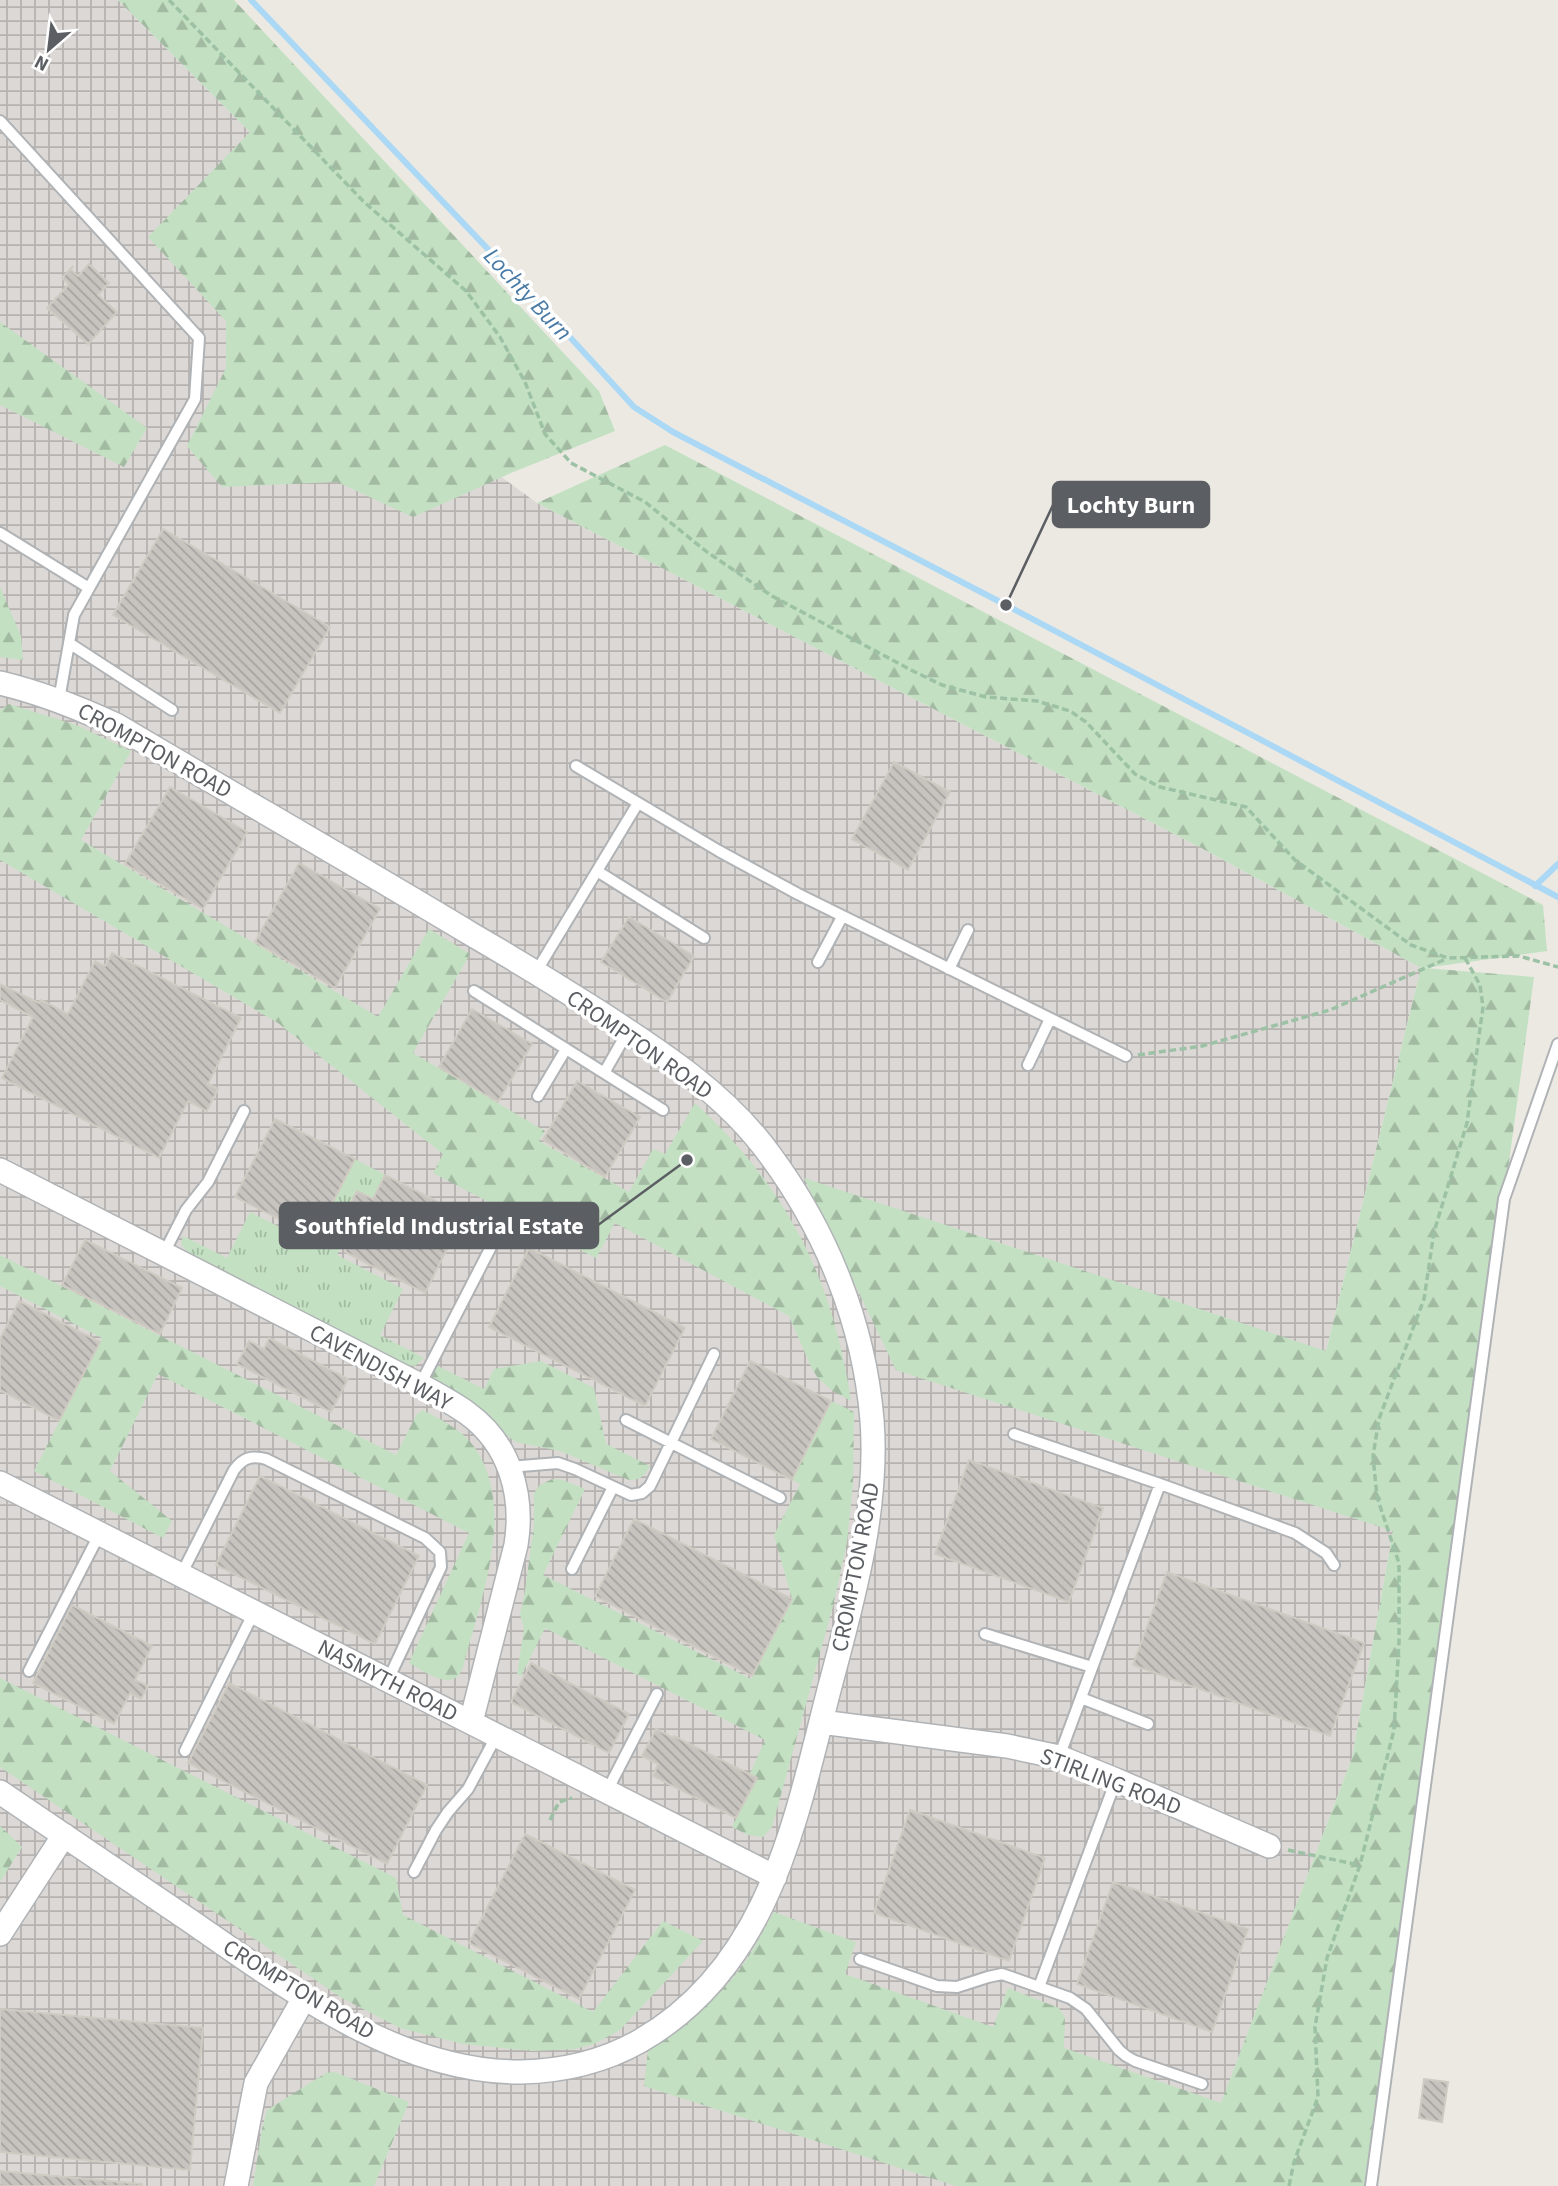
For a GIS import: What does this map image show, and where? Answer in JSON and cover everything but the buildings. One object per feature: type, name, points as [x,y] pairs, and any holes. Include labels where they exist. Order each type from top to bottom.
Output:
[{"type":"street","name":"CROMPTON ROAD","points":[[0,683],[59,700],[116,725],[536,972],[628,1031],[709,1090],[741,1120],[769,1153],[813,1222],[845,1295],[857,1334],[871,1412],[873,1441],[872,1481],[853,1597],[789,1838],[775,1877],[744,1941],[724,1969],[694,2003],[655,2032],[624,2050],[586,2064],[564,2068],[518,2072],[490,2071],[430,2058],[382,2039],[304,1998],[0,1791]]},
{"type":"street","name":"CAVENDISH WAY","points":[[0,1170],[420,1385],[454,1405],[483,1427],[495,1441],[509,1467],[519,1506],[518,1533],[471,1722]]},
{"type":"street","name":"NASMYTH ROAD","points":[[0,1482],[775,1877]]},
{"type":"street","name":"STIRLING ROAD","points":[[821,1722],[1007,1746],[1059,1757],[1269,1846]]},
{"type":"street","points":[[0,1934],[64,1835]]},
{"type":"street","points":[[236,2186],[256,2083],[304,1998]]},
{"type":"lane","points":[[0,121],[199,338],[195,399],[74,615],[59,700]]},
{"type":"lane","points":[[0,533],[89,588]]},
{"type":"lane","points":[[69,643],[172,710]]},
{"type":"lane","points":[[576,765],[719,851],[842,917],[1126,1056]]},
{"type":"lane","points":[[536,972],[638,803]]},
{"type":"lane","points":[[597,871],[704,939]]},
{"type":"lane","points":[[818,962],[842,917]]},
{"type":"lane","points":[[949,969],[968,930]]},
{"type":"lane","points":[[474,991],[663,1110]]},
{"type":"lane","points":[[1028,1065],[1050,1019]]},
{"type":"lane","points":[[604,1073],[628,1031]]},
{"type":"lane","points":[[1371,2186],[1504,1199],[1558,1044]]},
{"type":"lane","points":[[538,1096],[566,1049]]},
{"type":"lane","points":[[163,1253],[186,1210],[208,1182],[244,1111]]},
{"type":"lane","points":[[420,1385],[494,1241]]},
{"type":"lane","points":[[509,1467],[558,1463],[631,1495],[642,1493],[650,1486],[715,1354]]},
{"type":"lane","points":[[626,1420],[780,1498]]},
{"type":"lane","points":[[1014,1434],[1160,1483],[1295,1533],[1326,1553],[1334,1565]]},
{"type":"lane","points":[[181,1575],[234,1470],[239,1463],[251,1457],[266,1459],[425,1538],[440,1552],[441,1567],[388,1680]]},
{"type":"lane","points":[[1059,1757],[1160,1483]]},
{"type":"lane","points":[[572,1569],[613,1487]]},
{"type":"lane","points":[[29,1671],[100,1533]]},
{"type":"lane","points":[[185,1751],[254,1612]]},
{"type":"lane","points":[[985,1634],[1092,1667]]},
{"type":"lane","points":[[605,1790],[657,1694]]},
{"type":"lane","points":[[1081,1698],[1148,1724]]},
{"type":"lane","points":[[414,1872],[436,1830],[468,1789],[497,1735]]},
{"type":"lane","points":[[1039,1987],[1116,1780]]},
{"type":"lane","points":[[860,1959],[937,1986],[957,1987],[1002,1974],[1070,1998],[1086,2009],[1126,2056],[1202,2084]]},
{"type":"path","points":[[169,0],[364,202],[466,291],[500,337],[525,382],[545,434],[571,463],[645,502],[708,552],[772,596],[913,671],[942,685],[986,697],[1037,701],[1070,711],[1086,722],[1135,774],[1160,787],[1246,807],[1295,860],[1410,945],[1448,958],[1519,956],[1558,967]]},
{"type":"path","points":[[1126,1056],[1202,1045],[1330,1010],[1448,958]]},
{"type":"path","points":[[1289,2186],[1294,2162],[1318,2097],[1315,2027],[1327,1958],[1360,1865],[1394,1730],[1399,1642],[1399,1563],[1377,1497],[1373,1456],[1380,1419],[1424,1299],[1434,1232],[1467,1123],[1483,1007],[1480,985],[1465,958]]},
{"type":"path","points":[[550,1820],[559,1802],[605,1790]]},
{"type":"path","points":[[1269,1846],[1360,1865]]},
{"type":"shaded area","points":[[0,0],[118,0],[250,132],[333,354],[537,503],[1205,850],[1421,968],[1326,1351],[1393,1531],[1352,1758],[1221,2104],[1216,2186],[0,2186]]},
{"type":"green space","points":[[118,0],[234,0],[599,391],[615,431],[413,517],[337,482],[222,487],[187,446],[226,368],[226,321],[148,237],[250,132]]},
{"type":"green space","points":[[0,322],[147,428],[124,467],[0,405]]},
{"type":"green space","points":[[665,445],[1543,905],[1547,951],[1425,968],[1534,977],[1371,2186],[956,2186],[644,2086],[648,2050],[689,2020],[737,1973],[774,1912],[856,1942],[845,1974],[993,2027],[1008,1988],[1059,2008],[1065,2018],[1064,2048],[1221,2103],[1352,1758],[1393,1531],[896,1370],[804,1178],[1326,1351],[1421,968],[1205,850],[537,503]]},
{"type":"green space","points":[[0,587],[21,636],[23,660],[0,657]]},
{"type":"green space","points":[[9,704],[76,725],[131,751],[81,840],[378,1017],[429,929],[470,954],[413,1053],[545,1131],[539,1141],[629,1192],[653,1149],[665,1154],[695,1103],[728,1135],[756,1168],[801,1238],[832,1314],[851,1401],[818,1378],[789,1316],[615,1223],[596,1258],[433,1173],[443,1154],[278,1023],[0,860],[0,710]]},
{"type":"green space","points":[[355,1159],[385,1175],[373,1199],[356,1191],[333,1237],[343,1242],[337,1255],[403,1289],[380,1335],[424,1358],[415,1366],[407,1365],[188,1253],[181,1244],[183,1236],[227,1258],[250,1212],[311,1243]]},
{"type":"green space","points":[[0,1255],[396,1455],[417,1414],[423,1410],[464,1436],[475,1448],[487,1473],[493,1499],[494,1527],[485,1585],[459,1675],[453,1679],[439,1679],[409,1663],[469,1533],[158,1374],[110,1471],[172,1521],[163,1538],[34,1471],[102,1338],[0,1286]]},
{"type":"green space","points":[[541,1361],[594,1388],[606,1444],[650,1466],[642,1477],[629,1480],[560,1451],[516,1442],[431,1380],[436,1365],[484,1389],[494,1369]]},
{"type":"green space","points":[[831,1401],[854,1412],[853,1484],[847,1542],[833,1606],[772,1827],[763,1837],[748,1835],[732,1827],[756,1779],[750,1774],[765,1740],[545,1628],[521,1676],[517,1674],[524,1629],[520,1614],[534,1525],[534,1493],[540,1485],[552,1479],[563,1480],[585,1489],[543,1575],[751,1679],[792,1599],[774,1535],[800,1484],[792,1480]]},
{"type":"green space","points":[[0,1678],[396,1878],[403,1915],[593,2012],[663,1921],[703,1941],[620,2030],[594,2044],[575,2049],[532,2051],[463,2044],[400,2028],[342,1998],[0,1767]]},
{"type":"green space","points":[[0,1826],[22,1847],[0,1882]]},
{"type":"green space","points":[[335,2072],[409,2102],[374,2186],[253,2186],[267,2110],[326,2073]]},
{"type":"waterway","name":"Lochty Burn","points":[[251,0],[634,407],[673,432],[1558,897]]},
{"type":"waterway","points":[[1535,886],[1558,864]]},
{"type":"place","name":"Lochty Burn","points":[[1006,605]]},
{"type":"place","name":"Southfield Industrial Estate","points":[[687,1160]]}]
